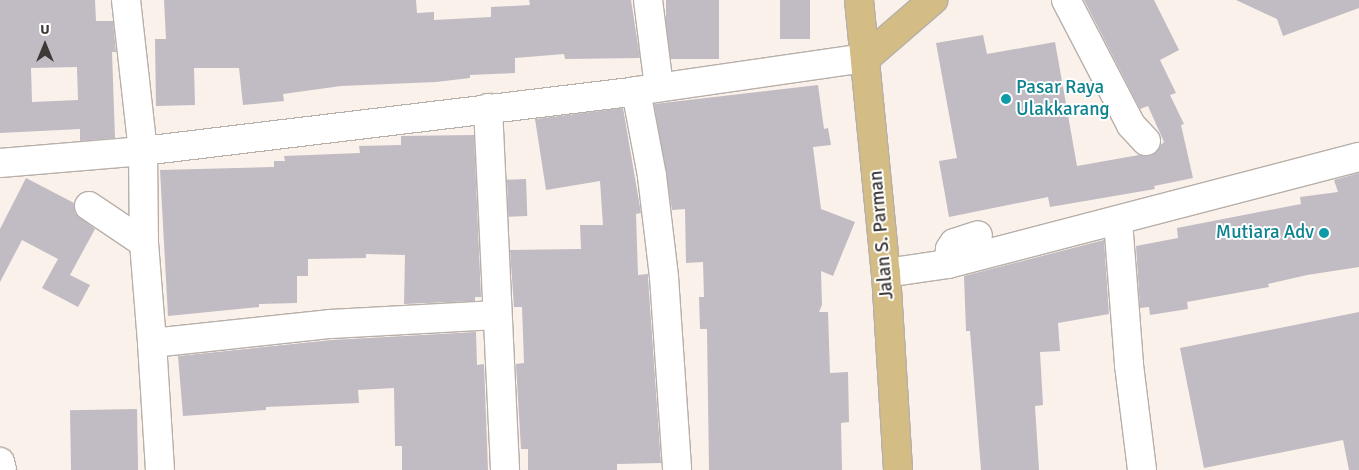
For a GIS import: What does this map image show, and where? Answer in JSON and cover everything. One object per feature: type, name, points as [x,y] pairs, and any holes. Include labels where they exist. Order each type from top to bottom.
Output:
[{"type":"main road","name":"Jalan S. Parman","points":[[859,0],[886,274],[898,470]]},
{"type":"main road","points":[[866,58],[933,0]]},
{"type":"street","points":[[126,0],[142,150],[144,244],[160,470]]},
{"type":"street","points":[[648,0],[648,89],[652,176],[664,277],[677,470]]},
{"type":"street","points":[[1066,0],[1132,124],[1146,141]]},
{"type":"street","points":[[0,163],[142,150],[648,89],[866,58]]},
{"type":"street","points":[[488,108],[496,315],[505,470]]},
{"type":"street","points":[[886,274],[948,264],[1359,157]]},
{"type":"street","points":[[89,206],[144,244]]},
{"type":"street","points":[[1118,221],[1129,365],[1142,470]]},
{"type":"street","points":[[948,264],[950,249],[954,244],[978,236]]},
{"type":"street","points":[[152,343],[331,324],[496,315]]},
{"type":"street","points":[[0,462],[2,470]]},
{"type":"building","points":[[0,0],[95,0],[96,21],[113,21],[116,52],[112,52],[115,138],[80,141],[80,129],[0,133]],"holes":[[[77,67],[78,100],[32,102],[31,68]]]},
{"type":"building","points":[[164,0],[416,0],[417,13],[434,12],[434,20],[491,17],[491,7],[530,5],[529,0],[631,0],[640,58],[565,59],[564,54],[515,58],[515,73],[470,75],[470,78],[436,82],[341,86],[283,94],[284,101],[243,105],[239,68],[194,68],[195,105],[156,106],[155,39],[166,39]]},
{"type":"building","points":[[666,0],[719,0],[719,59],[666,59]]},
{"type":"building","points":[[780,0],[810,0],[810,39],[780,39]]},
{"type":"building","points":[[1084,0],[1154,0],[1179,50],[1160,60],[1176,93],[1170,95],[1184,124],[1181,125],[1193,178],[1154,186],[1155,189],[1050,207],[1048,197],[949,217],[939,161],[957,158],[936,43],[983,35],[987,54],[1055,42],[1077,166],[1139,155],[1150,156],[1164,142],[1148,106],[1140,109]]},
{"type":"building","points":[[1236,0],[1359,0],[1359,8],[1283,36],[1277,19]]},
{"type":"building","points":[[818,85],[824,129],[828,128],[831,145],[813,147],[821,209],[855,222],[833,276],[821,271],[822,305],[819,312],[828,312],[830,373],[848,372],[849,422],[841,423],[842,470],[709,470],[707,329],[700,329],[699,297],[704,297],[703,262],[686,263],[685,209],[672,210],[654,104]]},
{"type":"building","points":[[623,108],[641,213],[636,214],[638,275],[648,274],[661,463],[617,464],[617,470],[528,470],[528,449],[521,449],[516,364],[524,363],[522,307],[514,307],[510,250],[581,249],[580,225],[603,225],[600,181],[546,190],[535,119]]},
{"type":"building","points":[[474,135],[481,297],[475,297],[475,301],[404,304],[405,255],[366,254],[366,258],[308,259],[308,276],[297,276],[297,303],[259,304],[259,307],[168,316],[160,170],[274,167],[274,161],[285,161],[284,156],[360,153],[359,146],[401,145],[401,136]]},
{"type":"building","points":[[1359,173],[1359,267],[1307,275],[1268,284],[1269,287],[1187,302],[1188,309],[1150,315],[1149,307],[1140,308],[1136,246],[1178,238],[1177,228],[1301,204],[1300,197],[1338,192],[1334,180]]},
{"type":"building","points":[[26,178],[74,203],[75,213],[95,229],[70,275],[90,285],[78,307],[42,288],[58,259],[22,240],[0,282],[0,229]]},
{"type":"building","points":[[526,179],[527,216],[508,217],[507,180]]},
{"type":"building","points":[[1104,240],[1109,314],[1058,323],[1060,351],[1040,352],[1043,405],[1035,406],[1039,470],[981,470],[970,331],[966,331],[964,276]]},
{"type":"building","points":[[1359,312],[1359,470],[1349,470],[1343,440],[1204,468],[1180,348]]},
{"type":"building","points":[[476,332],[477,365],[484,364],[488,470],[402,470],[402,446],[395,446],[394,388],[358,390],[359,403],[266,407],[266,410],[183,416],[178,356],[332,340]]},
{"type":"building","points":[[137,409],[138,470],[71,470],[70,410]]},
{"type":"place","name":"Pasar Raya Ulakkarang","points":[[1006,99]]},
{"type":"place","name":"Mutiara Adv","points":[[1324,233]]}]
